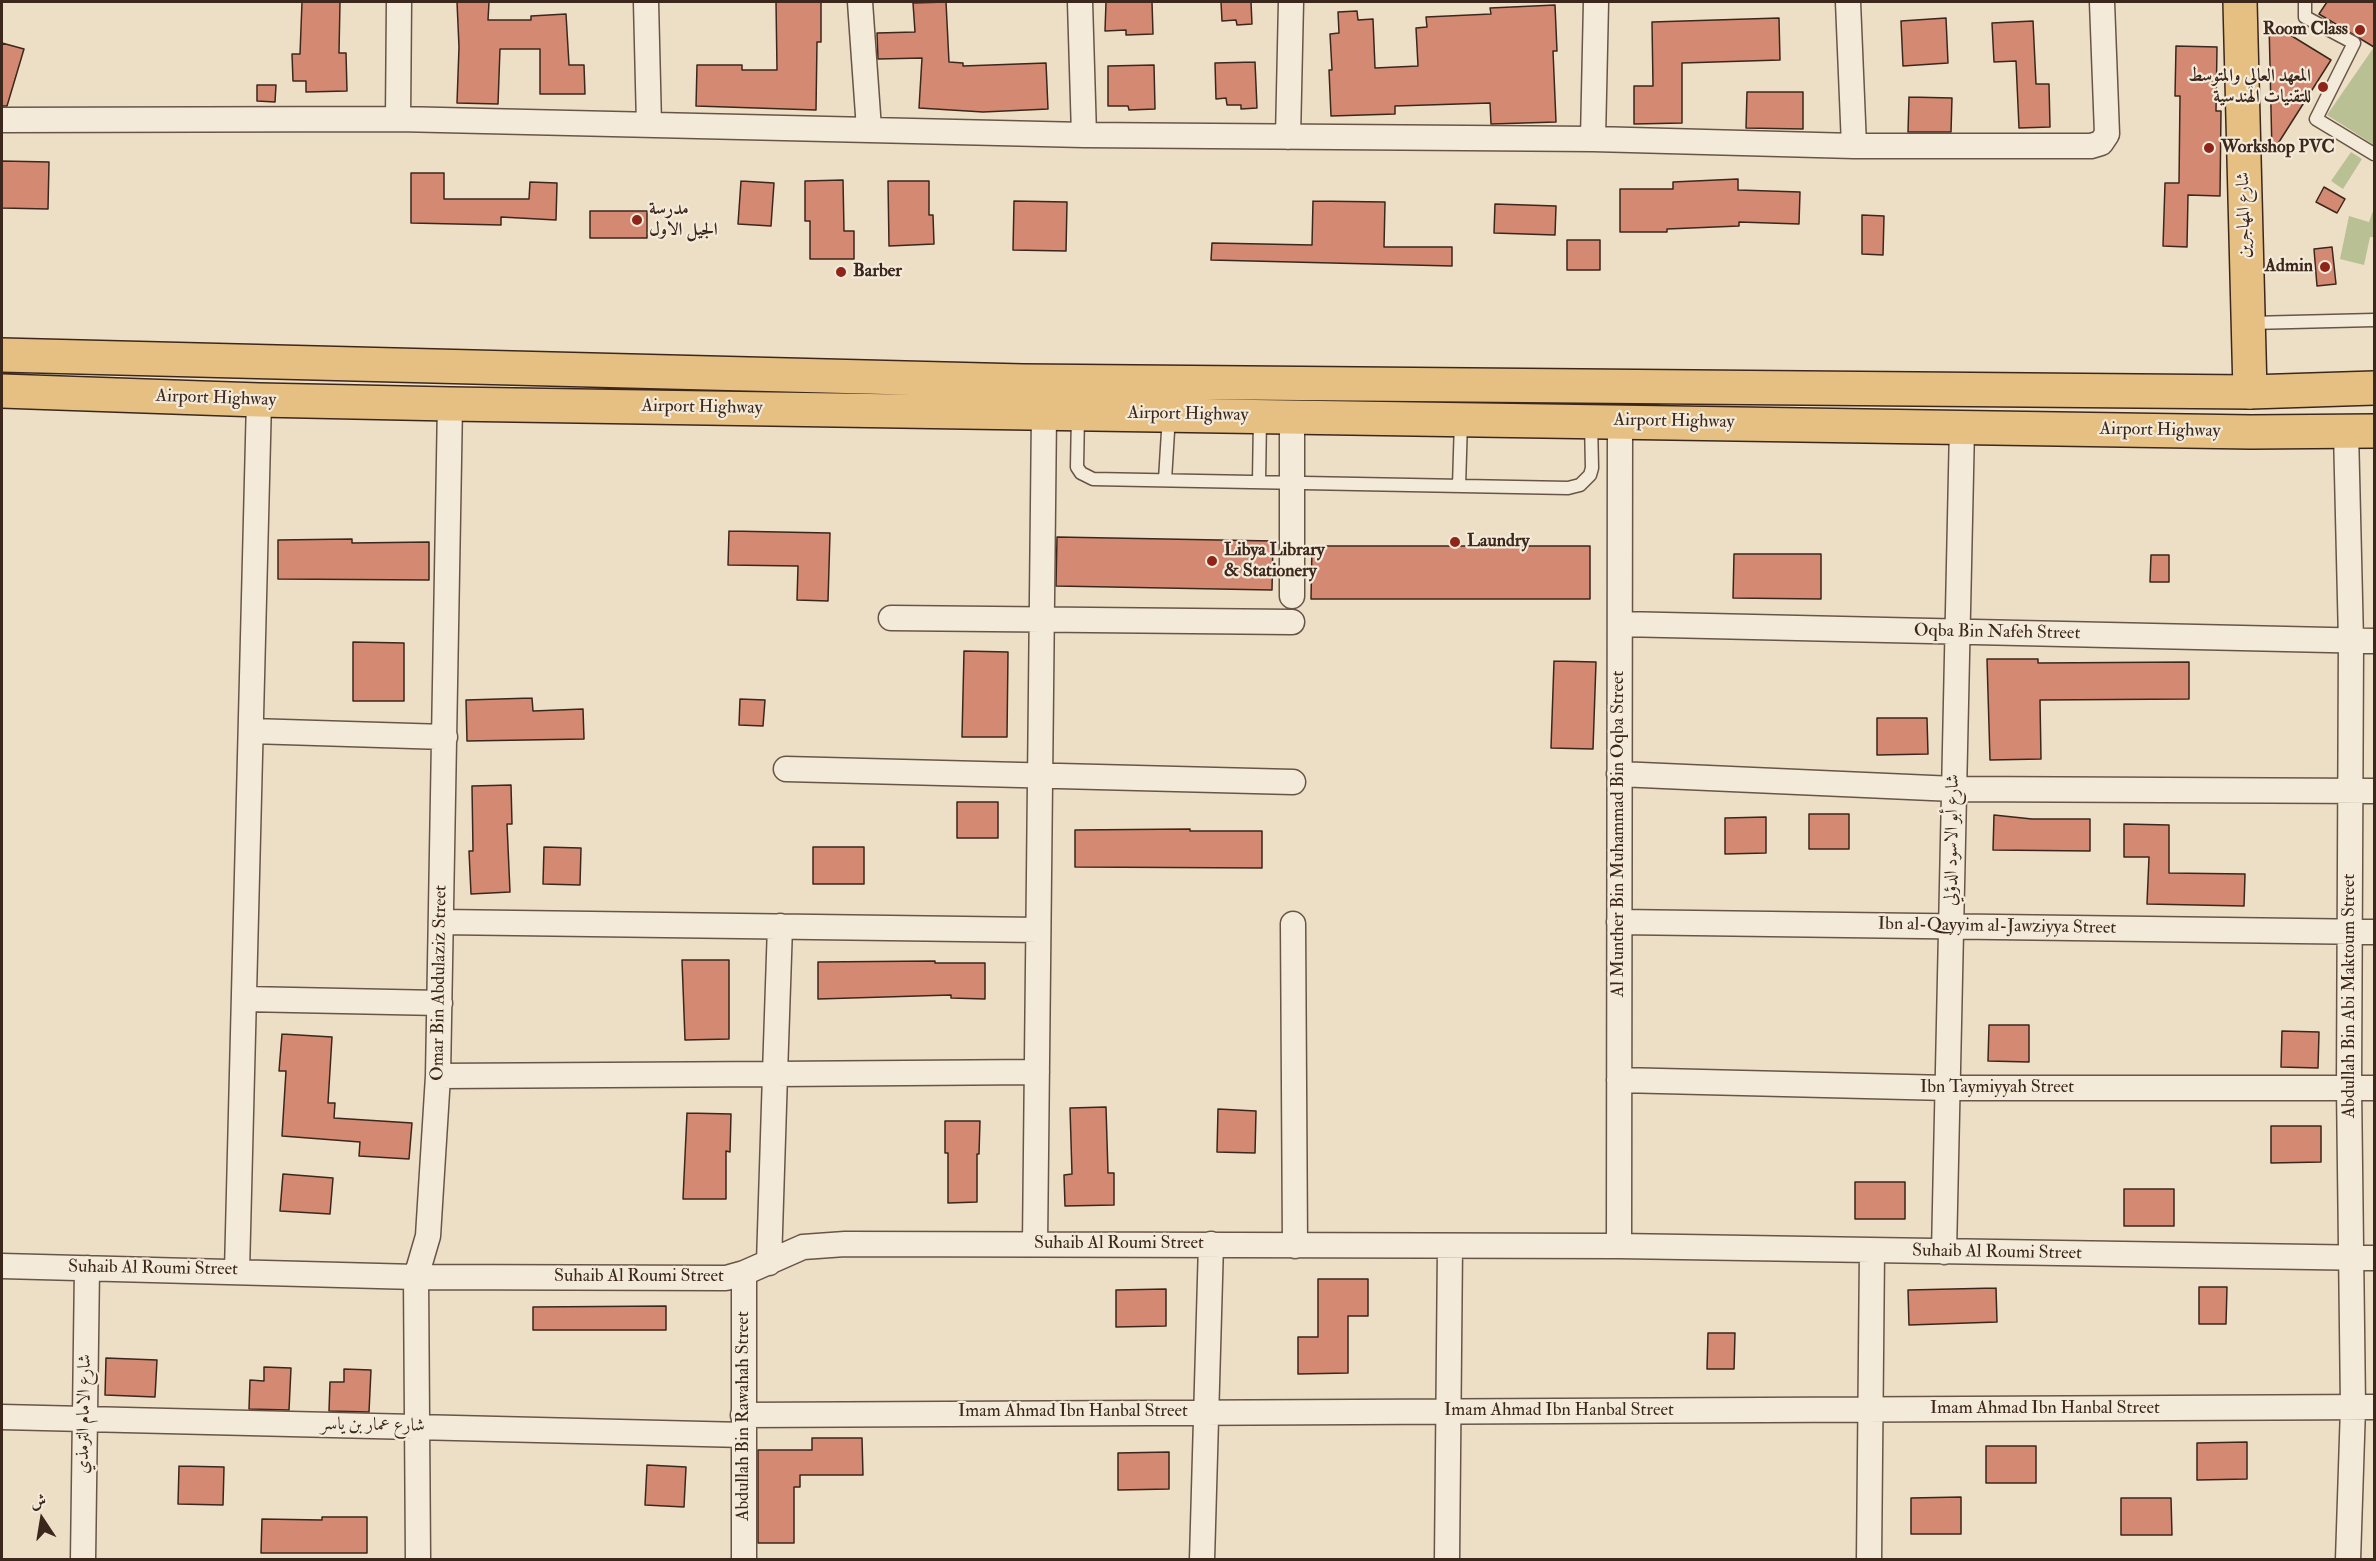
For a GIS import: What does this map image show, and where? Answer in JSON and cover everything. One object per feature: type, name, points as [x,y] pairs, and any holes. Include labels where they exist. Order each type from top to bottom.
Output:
[{"type":"main road","name":"شارع المهاجرين","points":[[2240,2],[2250,392]]},
{"type":"main road","name":"Airport Highway","points":[[2,355],[1023,381],[2250,392],[2374,388]]},
{"type":"main road","name":"Airport Highway","points":[[2,392],[450,404],[2360,432]]},
{"type":"street","points":[[398,119],[399,2]]},
{"type":"street","points":[[646,2],[649,125]]},
{"type":"street","points":[[860,2],[869,129]]},
{"type":"street","points":[[1080,2],[1084,135]]},
{"type":"street","points":[[1288,137],[1291,2]]},
{"type":"street","points":[[1593,139],[1596,2]]},
{"type":"street","points":[[1848,2],[1854,146]]},
{"type":"street","points":[[2,120],[398,119],[1084,135],[1593,139],[1854,146],[2091,146],[2101,143],[2107,134],[2108,121],[2102,2]]},
{"type":"street","points":[[237,1271],[259,400]]},
{"type":"street","name":"Omar Bin Abdulaziz Street","points":[[418,1560],[416,1277],[428,1236],[438,1076],[450,404]]},
{"type":"street","points":[[1035,1244],[1044,413]]},
{"type":"street","points":[[1292,416],[1292,596]]},
{"type":"street","name":"Al Munther Bin Muhammad Bin Oqba Street","points":[[1605,421],[1620,624],[1619,1246]]},
{"type":"street","name":"شارع أبو الاسود الدؤلي","points":[[1944,1252],[1962,427]]},
{"type":"street","name":"Abdullah Bin Abi Maktoum Street","points":[[2348,1560],[2364,1407],[2363,1258],[2349,1087],[2351,641],[2360,432]]},
{"type":"street","points":[[891,618],[1293,622]]},
{"type":"street","name":"Oqba Bin Nafeh Street","points":[[1620,624],[2374,641]]},
{"type":"street","points":[[251,731],[445,737]]},
{"type":"street","points":[[786,769],[1293,782]]},
{"type":"street","points":[[1620,774],[1954,789],[2374,791]]},
{"type":"street","points":[[441,922],[1038,930]]},
{"type":"street","name":"Ibn al-Qayyim al-Jawziyya Street","points":[[1619,922],[2374,932]]},
{"type":"street","points":[[1293,924],[1295,1246]]},
{"type":"street","points":[[769,1263],[780,926]]},
{"type":"street","points":[[244,999],[440,1003]]},
{"type":"street","points":[[438,1076],[1037,1072]]},
{"type":"street","name":"Ibn Taymiyyah Street","points":[[1619,1080],[1948,1088],[2374,1088]]},
{"type":"street","name":"Suhaib Al Roumi Street","points":[[2,1266],[416,1277],[726,1278],[769,1263],[803,1247],[845,1244],[1619,1246],[2363,1258]]},
{"type":"street","points":[[1202,1560],[1211,1244]]},
{"type":"street","points":[[1447,1560],[1450,1246]]},
{"type":"street","points":[[1869,1560],[1872,1251]]},
{"type":"street","name":"شارع الامام الترمذي","points":[[83,1560],[87,1268]]},
{"type":"street","name":"Abdullah Bin Rawahah Street","points":[[744,1273],[744,1560]]},
{"type":"street","name":"Imam Ahmad Ibn Hanbal Street","points":[[743,1425],[1206,1411],[1449,1412],[2364,1407]]},
{"type":"street","name":"شارع عمار بن ياسر","points":[[2,1417],[417,1427],[743,1425]]},
{"type":"lane","points":[[2305,2],[2305,17],[2354,43],[2316,119],[2374,154]]},
{"type":"lane","points":[[2248,323],[2374,321]]},
{"type":"lane","points":[[1078,413],[1076,460],[1081,473],[1093,479],[1568,488],[1580,485],[1590,475],[1605,421]]},
{"type":"lane","points":[[1165,480],[1168,414]]},
{"type":"lane","points":[[1259,482],[1260,416]]},
{"type":"lane","points":[[1459,486],[1461,419]]},
{"type":"green space","points":[[2374,47],[2374,145],[2327,115]]},
{"type":"green space","points":[[2351,152],[2362,159],[2343,189],[2331,181]]},
{"type":"green space","points":[[2374,208],[2374,237],[2370,237],[2364,265],[2340,259],[2349,216],[2369,222]]},
{"type":"building","points":[[302,2],[340,2],[339,53],[346,53],[347,91],[306,92],[306,81],[293,81],[292,54],[300,54]]},
{"type":"building","points":[[457,2],[489,2],[488,20],[531,20],[531,16],[566,14],[569,65],[584,65],[585,94],[540,94],[540,49],[500,49],[498,104],[457,103],[459,47]]},
{"type":"building","points":[[776,2],[821,2],[821,42],[817,42],[816,110],[696,106],[697,65],[742,65],[742,70],[777,70]]},
{"type":"building","points":[[946,2],[949,62],[963,63],[963,66],[1046,63],[1048,109],[983,112],[919,108],[922,58],[878,59],[877,33],[915,32],[913,3]]},
{"type":"building","points":[[1106,2],[1152,2],[1153,34],[1126,35],[1126,30],[1105,31]]},
{"type":"building","points":[[1221,2],[1251,2],[1252,24],[1237,25],[1236,20],[1222,21]]},
{"type":"building","name":"Room Class","points":[[2327,2],[2374,2],[2374,47],[2319,14]]},
{"type":"building","points":[[1555,5],[1557,51],[1553,51],[1556,122],[1491,124],[1490,103],[1395,106],[1395,114],[1331,116],[1330,34],[1339,33],[1338,12],[1357,11],[1358,20],[1373,19],[1375,68],[1418,66],[1416,28],[1427,27],[1426,17],[1491,14],[1490,8]]},
{"type":"building","points":[[1779,18],[1780,60],[1682,63],[1682,123],[1634,124],[1634,86],[1653,86],[1652,22]]},
{"type":"building","points":[[1946,18],[1948,63],[1903,66],[1901,21]]},
{"type":"building","points":[[2033,21],[2036,84],[2049,84],[2050,127],[2019,128],[2016,61],[1994,62],[1992,23]]},
{"type":"building","points":[[2269,22],[2331,60],[2272,153]]},
{"type":"building","points":[[2,43],[24,49],[7,106],[2,106]]},
{"type":"building","points":[[2176,46],[2217,47],[2216,111],[2221,111],[2220,196],[2188,195],[2187,247],[2163,246],[2165,183],[2179,183],[2180,96],[2175,96]]},
{"type":"building","points":[[1255,62],[1257,108],[1241,109],[1241,105],[1227,105],[1226,98],[1216,99],[1215,63]]},
{"type":"building","points":[[1154,65],[1155,109],[1129,110],[1128,106],[1108,106],[1108,66]]},
{"type":"building","points":[[257,85],[276,85],[275,102],[257,101]]},
{"type":"building","points":[[1747,92],[1803,92],[1803,129],[1746,128]]},
{"type":"building","points":[[1909,97],[1952,98],[1951,132],[1908,132]]},
{"type":"building","points":[[2,161],[49,162],[48,209],[2,208]]},
{"type":"building","points":[[411,173],[444,173],[444,199],[529,199],[530,182],[557,183],[556,220],[501,217],[501,225],[411,223]]},
{"type":"building","points":[[1738,179],[1738,190],[1800,192],[1799,224],[1739,222],[1739,226],[1667,229],[1667,232],[1620,232],[1620,189],[1673,189],[1673,182]]},
{"type":"building","points":[[843,180],[844,231],[854,231],[854,259],[810,259],[810,221],[805,221],[805,181]]},
{"type":"building","points":[[741,181],[774,183],[771,226],[738,224]]},
{"type":"building","points":[[888,181],[929,181],[929,215],[933,215],[934,244],[889,246]]},
{"type":"building","points":[[2324,187],[2345,199],[2337,213],[2316,202]]},
{"type":"building","points":[[1014,201],[1067,202],[1066,251],[1013,250]]},
{"type":"building","points":[[1313,201],[1385,202],[1384,247],[1452,247],[1452,266],[1211,260],[1212,243],[1312,245]]},
{"type":"building","points":[[1495,204],[1556,206],[1555,235],[1494,233]]},
{"type":"building","points":[[590,211],[647,211],[647,238],[590,238]]},
{"type":"building","points":[[1862,215],[1884,216],[1883,255],[1862,254]]},
{"type":"building","points":[[1567,240],[1600,240],[1600,270],[1567,270]]},
{"type":"building","name":"Admin","points":[[2332,247],[2336,284],[2317,286],[2314,249]]},
{"type":"building","points":[[729,531],[830,533],[828,601],[797,600],[798,566],[728,565]]},
{"type":"building","points":[[1057,537],[1273,541],[1272,590],[1056,586]]},
{"type":"building","points":[[352,539],[352,543],[429,542],[429,580],[278,579],[278,540]]},
{"type":"building","points":[[1312,546],[1590,546],[1590,599],[1311,599]]},
{"type":"building","points":[[1734,554],[1821,554],[1821,599],[1733,598]]},
{"type":"building","points":[[2151,555],[2169,555],[2169,582],[2150,582]]},
{"type":"building","points":[[353,642],[404,643],[404,701],[353,701]]},
{"type":"building","points":[[964,651],[1008,652],[1007,737],[962,737]]},
{"type":"building","points":[[1987,659],[2038,659],[2038,663],[2189,662],[2189,699],[2040,700],[2041,759],[1990,760]]},
{"type":"building","points":[[1554,661],[1596,662],[1593,749],[1551,748]]},
{"type":"building","points":[[532,698],[533,711],[583,709],[584,739],[467,741],[466,700]]},
{"type":"building","points":[[740,699],[765,700],[763,726],[739,725]]},
{"type":"building","points":[[1877,718],[1927,718],[1928,754],[1877,755]]},
{"type":"building","points":[[511,785],[512,824],[507,824],[510,892],[471,894],[469,851],[473,851],[472,786]]},
{"type":"building","points":[[957,802],[998,802],[998,838],[957,838]]},
{"type":"building","points":[[1809,814],[1849,814],[1849,849],[1809,849]]},
{"type":"building","points":[[1994,815],[2032,819],[2090,819],[2090,851],[1993,850]]},
{"type":"building","points":[[1766,817],[1766,853],[1725,854],[1725,818]]},
{"type":"building","points":[[2124,824],[2169,825],[2169,873],[2245,874],[2244,906],[2147,904],[2149,857],[2124,857]]},
{"type":"building","points":[[1190,829],[1190,831],[1262,831],[1262,868],[1075,867],[1075,830]]},
{"type":"building","points":[[544,847],[581,848],[580,885],[543,884]]},
{"type":"building","points":[[813,847],[864,847],[864,884],[813,884]]},
{"type":"building","points":[[682,960],[729,960],[729,1039],[685,1040]]},
{"type":"building","points":[[935,961],[935,963],[985,963],[985,999],[951,998],[951,995],[818,999],[818,962]]},
{"type":"building","points":[[1989,1025],[2029,1025],[2029,1062],[1988,1061]]},
{"type":"building","points":[[2282,1031],[2319,1032],[2318,1068],[2281,1067]]},
{"type":"building","points":[[282,1034],[332,1037],[328,1103],[335,1103],[334,1118],[412,1123],[409,1159],[359,1156],[360,1142],[282,1136],[286,1071],[279,1071]]},
{"type":"building","points":[[1106,1107],[1108,1173],[1114,1173],[1114,1205],[1065,1206],[1064,1175],[1072,1174],[1070,1108]]},
{"type":"building","points":[[1218,1109],[1256,1111],[1255,1153],[1217,1152]]},
{"type":"building","points":[[687,1113],[731,1114],[730,1152],[726,1151],[726,1199],[683,1199]]},
{"type":"building","points":[[945,1121],[980,1121],[977,1202],[948,1203],[948,1153],[945,1153]]},
{"type":"building","points":[[2271,1126],[2321,1126],[2321,1162],[2271,1163]]},
{"type":"building","points":[[283,1174],[333,1178],[330,1214],[280,1211]]},
{"type":"building","points":[[1855,1182],[1905,1182],[1905,1219],[1855,1219]]},
{"type":"building","points":[[2124,1189],[2174,1189],[2174,1226],[2124,1226]]},
{"type":"building","points":[[1318,1279],[1368,1279],[1368,1316],[1348,1316],[1348,1373],[1298,1374],[1298,1337],[1318,1337]]},
{"type":"building","points":[[2199,1287],[2227,1287],[2226,1324],[2199,1324]]},
{"type":"building","points":[[1996,1288],[1997,1322],[1909,1325],[1908,1290]]},
{"type":"building","points":[[1166,1289],[1166,1326],[1116,1327],[1116,1290]]},
{"type":"building","points":[[666,1306],[666,1330],[533,1330],[533,1307]]},
{"type":"building","points":[[1708,1333],[1735,1333],[1734,1369],[1707,1369]]},
{"type":"building","points":[[106,1358],[157,1360],[155,1397],[105,1395]]},
{"type":"building","points":[[264,1367],[291,1368],[289,1410],[249,1409],[250,1380],[264,1381]]},
{"type":"building","points":[[344,1369],[371,1370],[369,1412],[329,1411],[330,1382],[344,1382]]},
{"type":"building","points":[[812,1438],[862,1438],[863,1475],[800,1475],[800,1487],[794,1487],[794,1543],[758,1543],[758,1450],[812,1450]]},
{"type":"building","points":[[2247,1442],[2247,1479],[2197,1480],[2197,1443]]},
{"type":"building","points":[[1986,1446],[2036,1446],[2036,1483],[1986,1483]]},
{"type":"building","points":[[1169,1452],[1169,1489],[1118,1490],[1118,1453]]},
{"type":"building","points":[[647,1465],[686,1467],[684,1507],[645,1505]]},
{"type":"building","points":[[179,1466],[224,1467],[223,1505],[178,1504]]},
{"type":"building","points":[[1961,1497],[1961,1534],[1911,1534],[1911,1498]]},
{"type":"building","points":[[2121,1498],[2171,1498],[2172,1535],[2121,1535]]},
{"type":"building","points":[[322,1517],[367,1517],[367,1553],[261,1553],[262,1519],[322,1520]]},
{"type":"place","name":"Room Class","points":[[2360,30]]},
{"type":"place","name":"المعهد العالي والمتوسط للتقنيات الهندسية","points":[[2323,87]]},
{"type":"place","name":"Workshop PVC","points":[[2209,148]]},
{"type":"place","name":"مدرسة الجيل الاول","points":[[637,220]]},
{"type":"place","name":"Admin","points":[[2325,267]]},
{"type":"place","name":"Barber","points":[[841,272]]},
{"type":"place","name":"Laundry","points":[[1455,542]]},
{"type":"place","name":"Libya Library & Stationery","points":[[1212,561]]}]
